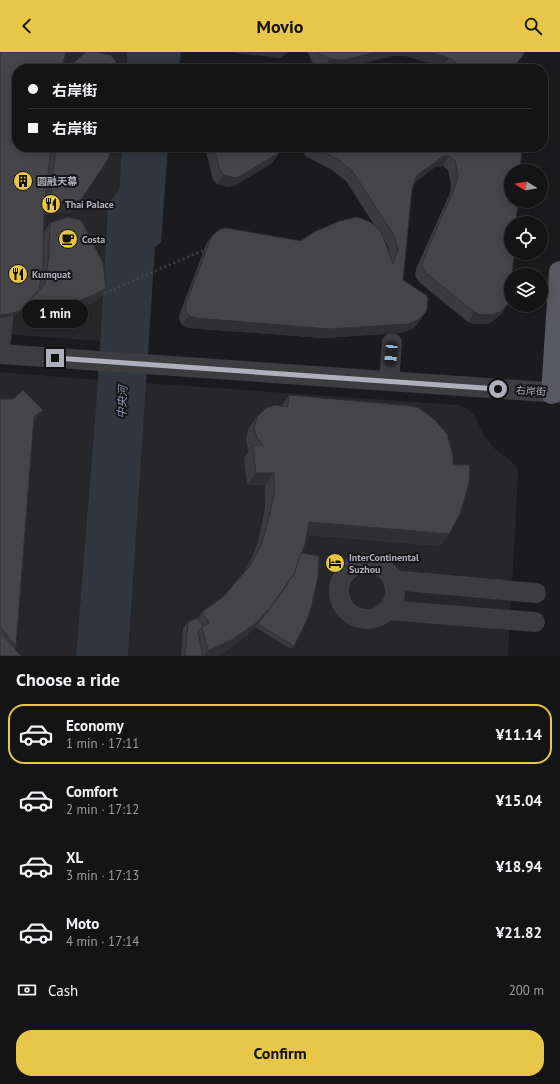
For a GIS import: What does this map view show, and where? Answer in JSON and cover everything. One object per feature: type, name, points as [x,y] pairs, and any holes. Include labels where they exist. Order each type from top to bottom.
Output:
[{"type":"main road","points":[[556,393],[560,272]]},
{"type":"street","points":[[1,347],[7,270]]},
{"type":"street","points":[[389,382],[392,343]]},
{"type":"street","name":"右岸街","points":[[1,347],[82,360],[556,393]]},
{"type":"street","points":[[361,563],[371,563],[380,566],[388,572],[393,580],[395,596],[388,610],[380,616],[371,619],[361,619],[352,616],[340,601],[338,591],[340,582],[345,573],[352,567],[361,563]]},
{"type":"street","points":[[393,580],[536,593]]},
{"type":"street","points":[[476,617],[478,587]]},
{"type":"street","points":[[388,610],[535,622]]},
{"type":"path","points":[[97,296],[204,250]]},
{"type":"shaded area","points":[[0,52],[127,52],[126,64],[12,64],[12,152],[122,152],[119,190],[108,203],[100,341],[0,334]]},
{"type":"shaded area","points":[[0,372],[98,380],[76,656],[0,656]]},
{"type":"shaded area","points":[[145,383],[458,405],[465,407],[474,415],[484,435],[495,449],[517,467],[518,475],[508,656],[128,656]]},
{"type":"water","points":[[127,52],[181,52],[180,64],[126,64]]},
{"type":"water","name":"中央河","points":[[122,152],[168,152],[161,242],[155,247],[128,656],[76,656],[98,380],[108,203],[119,190]]},
{"type":"building","name":"圆融天幕","points":[[0,52],[66,52],[62,64],[12,64],[12,152],[50,152],[44,211],[43,264],[39,290],[26,306],[19,311],[0,315]]},
{"type":"building","points":[[86,52],[96,52],[110,55],[116,61],[116,64],[73,64]]},
{"type":"building","points":[[318,52],[377,52],[344,60],[330,59]]},
{"type":"building","points":[[429,52],[524,52],[522,57],[515,64],[457,64],[449,58]]},
{"type":"building","points":[[55,152],[110,152],[108,159],[81,200],[50,202]]},
{"type":"building","points":[[215,152],[280,152],[235,178],[224,175],[220,171]]},
{"type":"building","points":[[323,152],[522,152],[521,164],[504,164],[504,208],[517,208],[517,216],[504,216],[504,260],[513,260],[513,268],[504,268],[504,308],[500,312],[494,314],[482,315],[474,312],[427,274],[423,269],[423,260],[456,184],[458,175],[455,160],[449,156],[446,156],[442,157],[420,173],[416,177],[412,189],[403,280],[426,295],[428,298],[425,313],[418,320],[408,324],[329,329],[196,318],[189,316],[185,309],[186,303],[210,240],[220,229],[226,228],[301,241],[314,232],[340,221],[357,217],[370,222],[381,231],[393,264],[398,250],[395,237],[353,172],[339,160]]},
{"type":"building","points":[[68,217],[80,220],[82,222],[103,263],[106,289],[75,303],[34,301],[31,299],[45,284],[49,255],[50,223]]},
{"type":"building","points":[[23,390],[43,410],[34,417],[16,646],[0,627],[0,399],[13,399]]},
{"type":"building","points":[[289,395],[419,408],[435,420],[447,434],[453,455],[453,465],[470,465],[469,483],[460,514],[449,534],[309,522],[305,544],[294,574],[270,608],[255,624],[233,639],[208,651],[202,627],[209,623],[202,612],[224,596],[249,567],[261,545],[274,495],[274,473],[256,473],[253,446],[263,445],[257,438],[254,428],[257,417],[266,408],[275,405],[288,407]]},
{"type":"building","points":[[301,553],[319,556],[318,576],[307,620],[294,646],[258,624],[294,574]]},
{"type":"building","points":[[198,618],[203,626],[198,633],[203,656],[185,656],[188,622]]},
{"type":"building","points":[[0,632],[21,656],[0,656]]},
{"type":"place","name":"圆融天幕","points":[[23,181]]},
{"type":"place","name":"Thai Palace","points":[[51,204]]},
{"type":"place","name":"Costa","points":[[68,239]]},
{"type":"place","name":"Kumquat","points":[[18,274]]},
{"type":"place","name":"InterContinental Suzhou","points":[[335,563]]},
{"type":"route","points":[[55,358],[498,389]]}]
